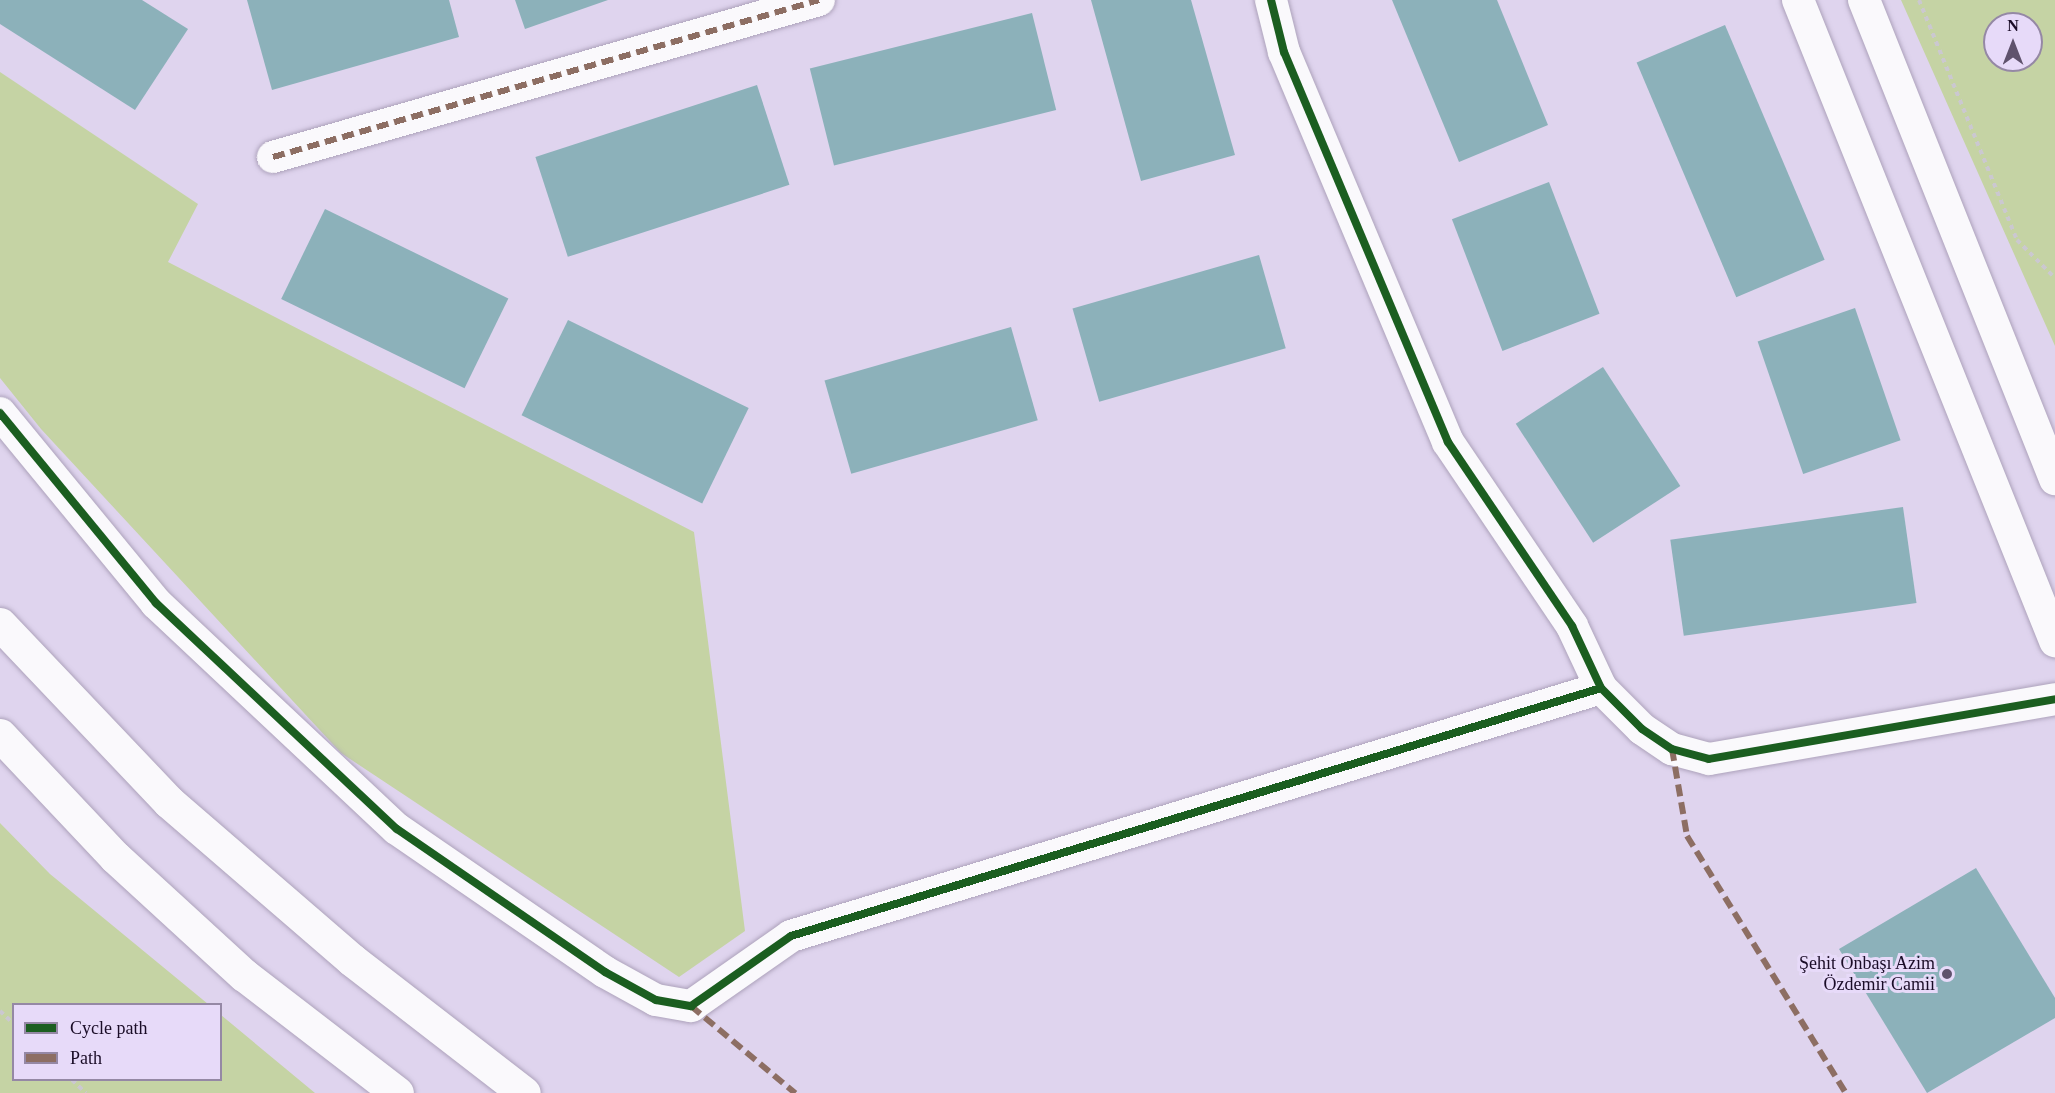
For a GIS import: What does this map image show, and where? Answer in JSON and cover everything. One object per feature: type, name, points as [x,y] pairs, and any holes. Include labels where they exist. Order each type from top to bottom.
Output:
[{"type":"highway","points":[[0,624],[169,802],[352,960],[497,1075],[524,1093]]},
{"type":"highway","points":[[0,735],[116,857],[244,975],[397,1093]]},
{"type":"highway","points":[[357,1062],[382,1093]]},
{"type":"highway","points":[[497,1075],[538,1093]]},
{"type":"street","points":[[273,157],[819,0]]},
{"type":"street","points":[[1271,0],[1284,52],[1448,442],[1572,626],[1601,688],[1642,729],[1672,749],[1709,759],[2055,699]]},
{"type":"street","points":[[1798,0],[2055,641]]},
{"type":"street","points":[[1864,0],[2055,479]]},
{"type":"street","points":[[0,413],[156,603],[397,829],[605,972],[656,1000],[691,1006],[791,936],[1601,688]]},
{"type":"path","points":[[1919,0],[2017,240],[2055,278]]},
{"type":"path","points":[[0,1011],[12,1022]]},
{"type":"path","points":[[73,1081],[86,1093]]},
{"type":"green space","points":[[1901,0],[2055,0],[2055,346]]},
{"type":"green space","points":[[0,72],[198,204],[168,262],[694,532],[745,931],[679,977],[341,753],[41,429],[0,378]]},
{"type":"green space","points":[[0,823],[50,874],[207,1003],[12,1003],[12,1081],[222,1081],[222,1016],[315,1093],[0,1093]]},
{"type":"building","points":[[0,0],[142,0],[188,29],[135,110],[0,24]]},
{"type":"building","points":[[247,0],[449,0],[459,37],[272,90]]},
{"type":"building","points":[[515,0],[608,0],[525,29]]},
{"type":"building","points":[[1091,0],[1191,0],[1235,155],[1141,181]]},
{"type":"building","points":[[1392,0],[1497,0],[1548,125],[1459,162]]},
{"type":"building","points":[[1032,13],[1056,110],[834,165],[810,68]]},
{"type":"building","points":[[1725,25],[1825,260],[1736,297],[1637,63]]},
{"type":"building","points":[[757,85],[789,185],[568,257],[535,157]]},
{"type":"building","points":[[1549,182],[1600,314],[1502,351],[1452,219]]},
{"type":"building","points":[[325,209],[508,298],[465,388],[281,299]]},
{"type":"building","points":[[1259,255],[1286,348],[1099,402],[1073,308]]},
{"type":"building","points":[[1855,308],[1901,440],[1803,474],[1758,342]]},
{"type":"building","points":[[568,320],[749,408],[702,503],[522,415]]},
{"type":"building","points":[[1011,327],[1038,420],[851,474],[825,380]]},
{"type":"building","points":[[1603,367],[1680,486],[1593,543],[1516,424]]},
{"type":"building","points":[[1903,507],[1916,603],[1684,636],[1670,540]]},
{"type":"building","name":"Şehit Onbaşı Azim Özdemir Camii","points":[[1976,868],[2055,998],[2055,1018],[1927,1093],[1839,949]]},
{"type":"marked path","points":[[273,157],[819,0]]},
{"type":"marked path","points":[[1672,749],[1687,836],[1846,1093]]},
{"type":"marked path","points":[[691,1006],[795,1093]]},
{"type":"cycle path","points":[[1271,0],[1284,52],[1448,442],[1572,626],[1601,688],[1642,729],[1672,749],[1709,759],[2055,699]]},
{"type":"cycle path","points":[[0,413],[156,603],[397,829],[605,972],[656,1000],[691,1006],[791,936],[1601,688]]},
{"type":"place","name":"Şehit Onbaşı Azim Özdemir Camii","points":[[1947,974]]}]
